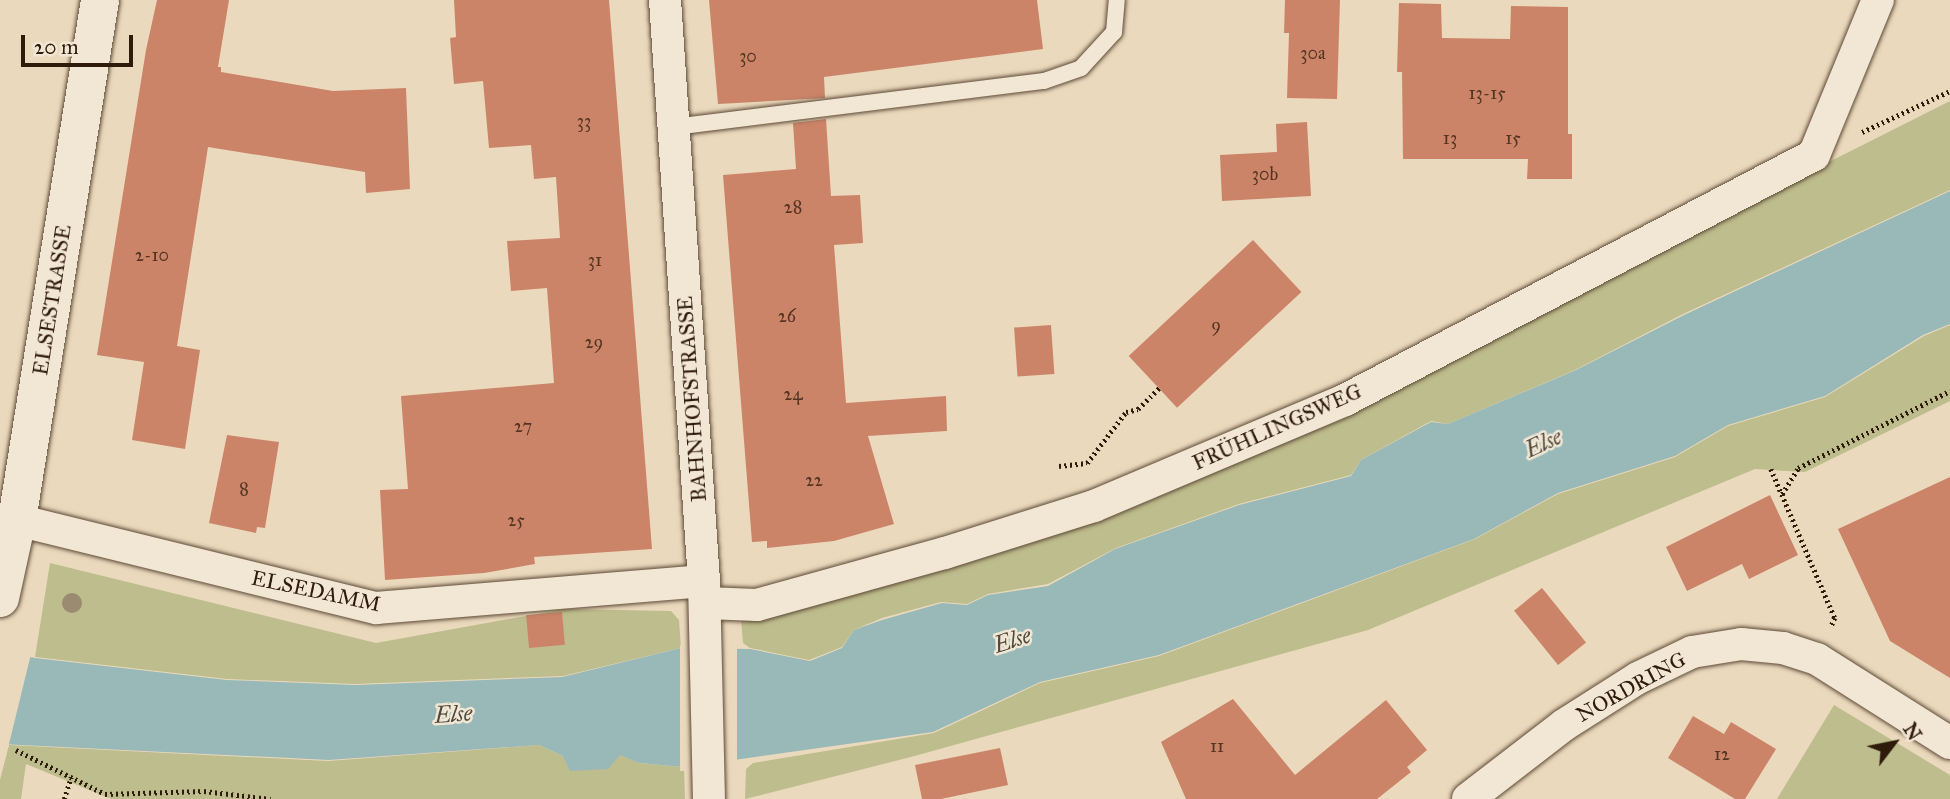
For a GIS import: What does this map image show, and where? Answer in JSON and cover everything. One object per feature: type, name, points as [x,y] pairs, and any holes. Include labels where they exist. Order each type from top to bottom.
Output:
[{"type":"street","name":"ELSESTRASSE","points":[[4,585],[17,520],[100,0]]},
{"type":"street","name":"BAHNHOFSTRASSE","points":[[665,0],[705,604],[709,788]]},
{"type":"street","points":[[1814,155],[1878,0]]},
{"type":"street","name":"FRÜHLINGSWEG","points":[[705,604],[757,605],[945,553],[1094,506],[1345,400],[1814,155]]},
{"type":"street","name":"ELSEDAMM","points":[[17,520],[376,608],[705,604]]},
{"type":"street","name":"NORDRING","points":[[1468,799],[1564,725],[1638,678],[1692,652],[1741,644],[1783,648],[1817,659],[1950,743]]},
{"type":"lane","points":[[674,127],[1044,81],[1081,68],[1114,32],[1117,0]]},
{"type":"path","points":[[1814,155],[1950,91]]},
{"type":"path","points":[[1059,466],[1087,463],[1126,412],[1138,409],[1159,388]]},
{"type":"path","points":[[1782,494],[1798,468],[1950,391]]},
{"type":"path","points":[[1771,469],[1835,618],[1817,659]]},
{"type":"path","points":[[16,750],[105,794],[204,791],[271,799]]},
{"type":"path","points":[[64,799],[71,777]]},
{"type":"shaded area","points":[[1950,101],[1950,190],[1683,314],[1575,370],[1448,424],[1431,421],[1361,460],[1351,475],[1239,504],[1116,548],[1048,584],[988,594],[967,604],[941,602],[882,618],[854,630],[842,647],[809,660],[750,648],[743,643],[741,619],[1020,544],[1817,168]]},
{"type":"shaded area","points":[[1950,325],[1950,401],[1805,472],[1755,469],[1368,630],[911,757],[745,799],[746,769],[753,763],[934,733],[1040,683],[1159,656],[1475,539],[1558,494],[1675,457],[1728,426],[1825,397],[1924,336]]},
{"type":"shaded area","points":[[50,563],[376,643],[564,609],[671,611],[679,620],[681,648],[563,676],[355,684],[227,679],[35,657]]},
{"type":"shaded area","points":[[1834,705],[1950,775],[1950,799],[1777,799]]},
{"type":"shaded area","points":[[9,745],[328,761],[539,745],[563,756],[620,754],[639,763],[684,767],[685,799],[111,799],[26,764],[21,799],[0,799],[0,780]]},
{"type":"water","name":"Else","points":[[1950,191],[1950,324],[1923,335],[1825,396],[1728,425],[1675,456],[1558,493],[1474,539],[1159,655],[1040,682],[933,732],[684,767],[639,763],[620,755],[608,769],[570,771],[563,756],[539,745],[329,760],[0,744],[0,651],[35,658],[227,680],[356,685],[562,677],[681,648],[750,649],[810,661],[842,648],[854,630],[882,620],[942,603],[967,605],[988,595],[1048,586],[1115,549],[1239,505],[1351,476],[1361,460],[1431,422],[1448,424],[1576,370],[1684,315]]},
{"type":"pier","points":[[680,645],[737,645],[737,771],[680,771]]},
{"type":"pier","points":[[0,648],[31,654],[8,748],[0,747]]},
{"type":"building","points":[[157,0],[229,0],[218,67],[221,67],[221,72],[333,91],[406,88],[410,189],[366,193],[365,172],[208,147],[177,346],[200,350],[185,449],[132,440],[144,362],[97,355],[146,50]]},
{"type":"building","points":[[454,0],[609,0],[652,549],[534,557],[535,564],[484,573],[385,580],[380,490],[408,489],[401,396],[554,383],[547,288],[511,291],[507,241],[560,238],[556,177],[534,179],[531,145],[489,148],[483,81],[454,84],[450,38],[456,37]]},
{"type":"building","points":[[709,0],[1037,0],[1043,49],[824,77],[825,98],[718,104]]},
{"type":"building","points":[[1285,0],[1340,0],[1337,99],[1287,98],[1289,33],[1284,33]]},
{"type":"building","points":[[1399,3],[1441,4],[1442,38],[1510,39],[1511,6],[1568,7],[1568,134],[1572,134],[1572,179],[1527,179],[1528,159],[1403,159],[1402,72],[1397,72]]},
{"type":"building","points":[[826,119],[831,196],[860,195],[863,243],[834,245],[846,403],[946,396],[947,431],[868,436],[894,524],[834,541],[767,548],[767,541],[752,542],[723,175],[796,169],[793,123]]},
{"type":"building","points":[[1307,122],[1311,196],[1222,201],[1220,155],[1277,152],[1276,124]]},
{"type":"building","points":[[1253,240],[1301,292],[1177,408],[1129,356]]},
{"type":"building","points":[[1051,325],[1054,374],[1018,376],[1014,328]]},
{"type":"building","points":[[227,435],[279,442],[265,528],[257,527],[256,533],[209,523]]},
{"type":"building","points":[[1950,477],[1950,678],[1890,641],[1838,529]]},
{"type":"building","points":[[1770,495],[1798,555],[1749,579],[1742,564],[1687,591],[1666,547]]},
{"type":"building","points":[[1542,588],[1586,642],[1558,665],[1514,611]]},
{"type":"building","points":[[562,612],[565,645],[529,648],[526,615]]},
{"type":"building","points":[[1233,699],[1295,775],[1386,700],[1427,750],[1407,767],[1411,772],[1377,799],[1186,799],[1161,742]]},
{"type":"building","points":[[1693,716],[1724,734],[1731,722],[1776,749],[1745,799],[1735,799],[1668,758]]},
{"type":"building","points":[[1000,748],[1008,785],[941,799],[922,799],[915,765]]}]
